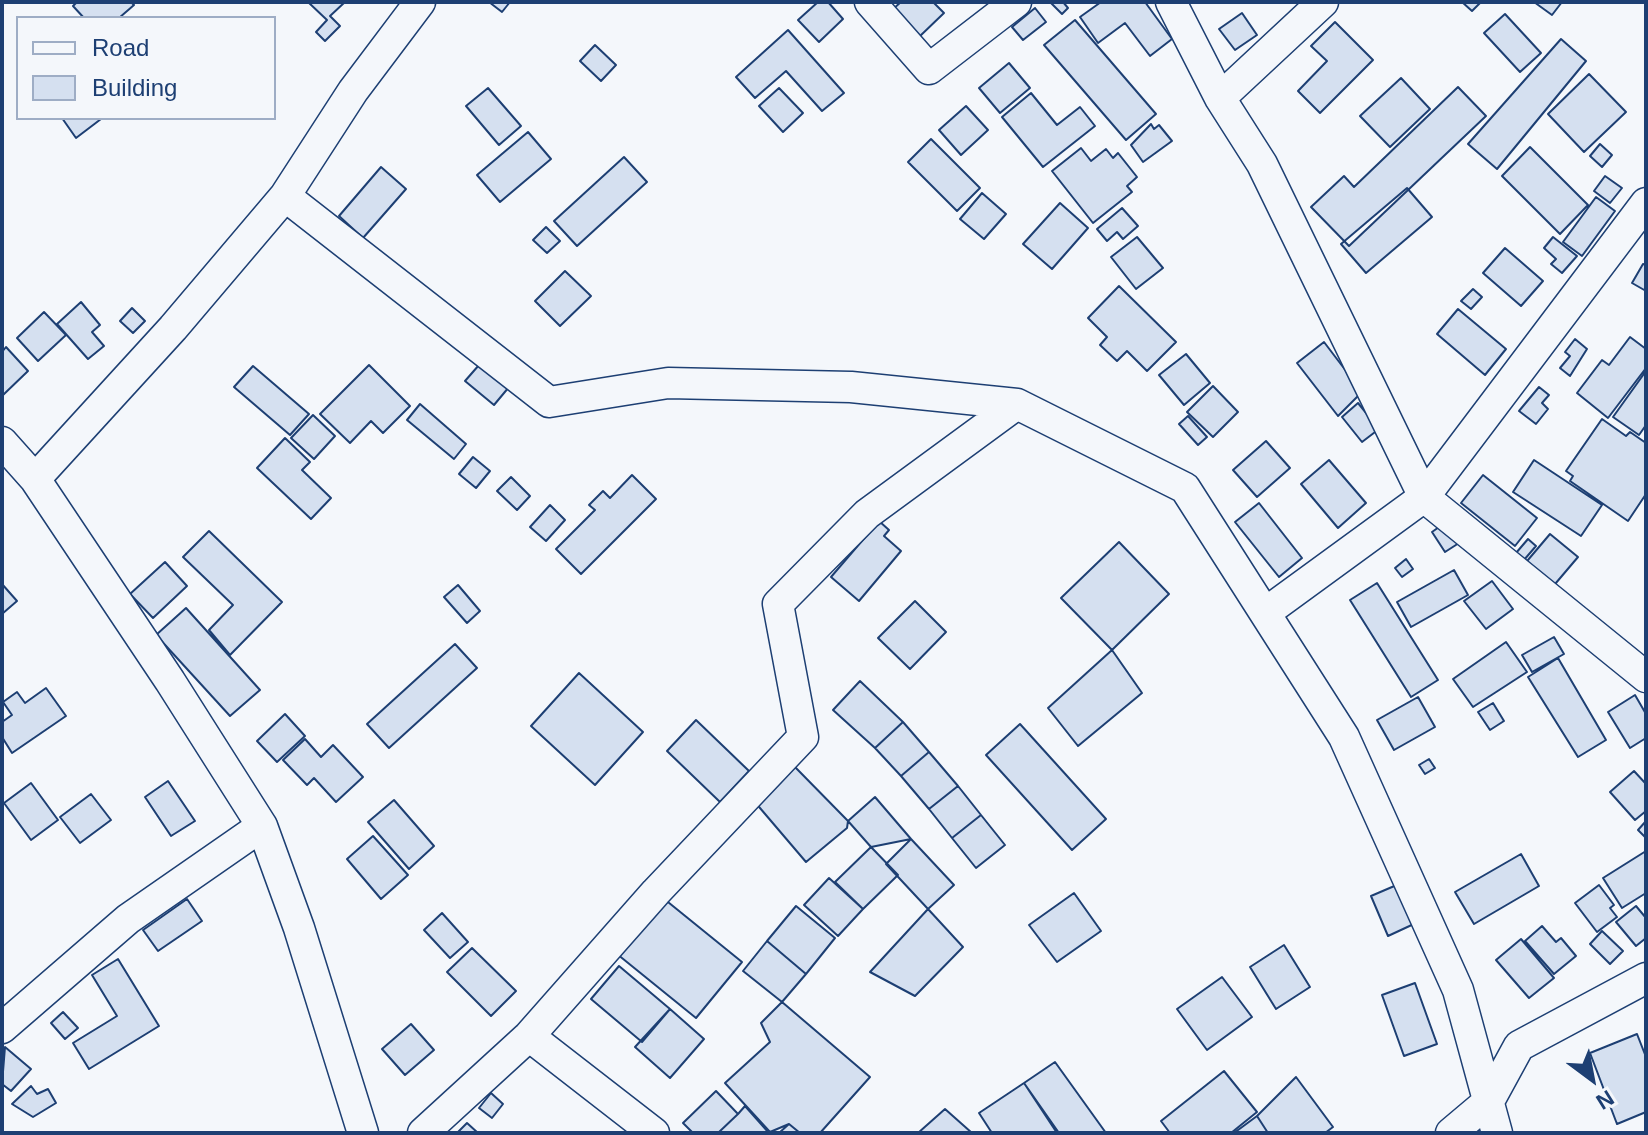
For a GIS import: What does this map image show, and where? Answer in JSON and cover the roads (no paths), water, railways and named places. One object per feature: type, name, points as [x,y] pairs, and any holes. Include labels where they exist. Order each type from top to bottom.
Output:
[{"type":"street","points":[[35,479],[173,328],[285,196],[353,91],[420,2]]},
{"type":"street","points":[[870,2],[929,69],[1016,2]]},
{"type":"street","points":[[1171,2],[1220,98],[1262,164],[1424,497],[1646,677]]},
{"type":"street","points":[[1220,98],[1323,2]]},
{"type":"street","points":[[285,196],[549,402],[668,383],[851,387],[1017,404],[1185,488],[1344,737],[1458,990],[1497,1133]]},
{"type":"street","points":[[1265,613],[1424,497],[1646,203]]},
{"type":"street","points":[[423,1133],[529,1036],[656,892],[803,737],[778,604],[867,514],[1017,404]]},
{"type":"street","points":[[2,442],[35,479],[262,826],[299,928],[363,1133]]},
{"type":"street","points":[[2,1028],[128,919],[262,826]]},
{"type":"street","points":[[1451,1133],[1489,1101],[1519,1046],[1646,978]]},
{"type":"street","points":[[529,1036],[654,1133]]}]
